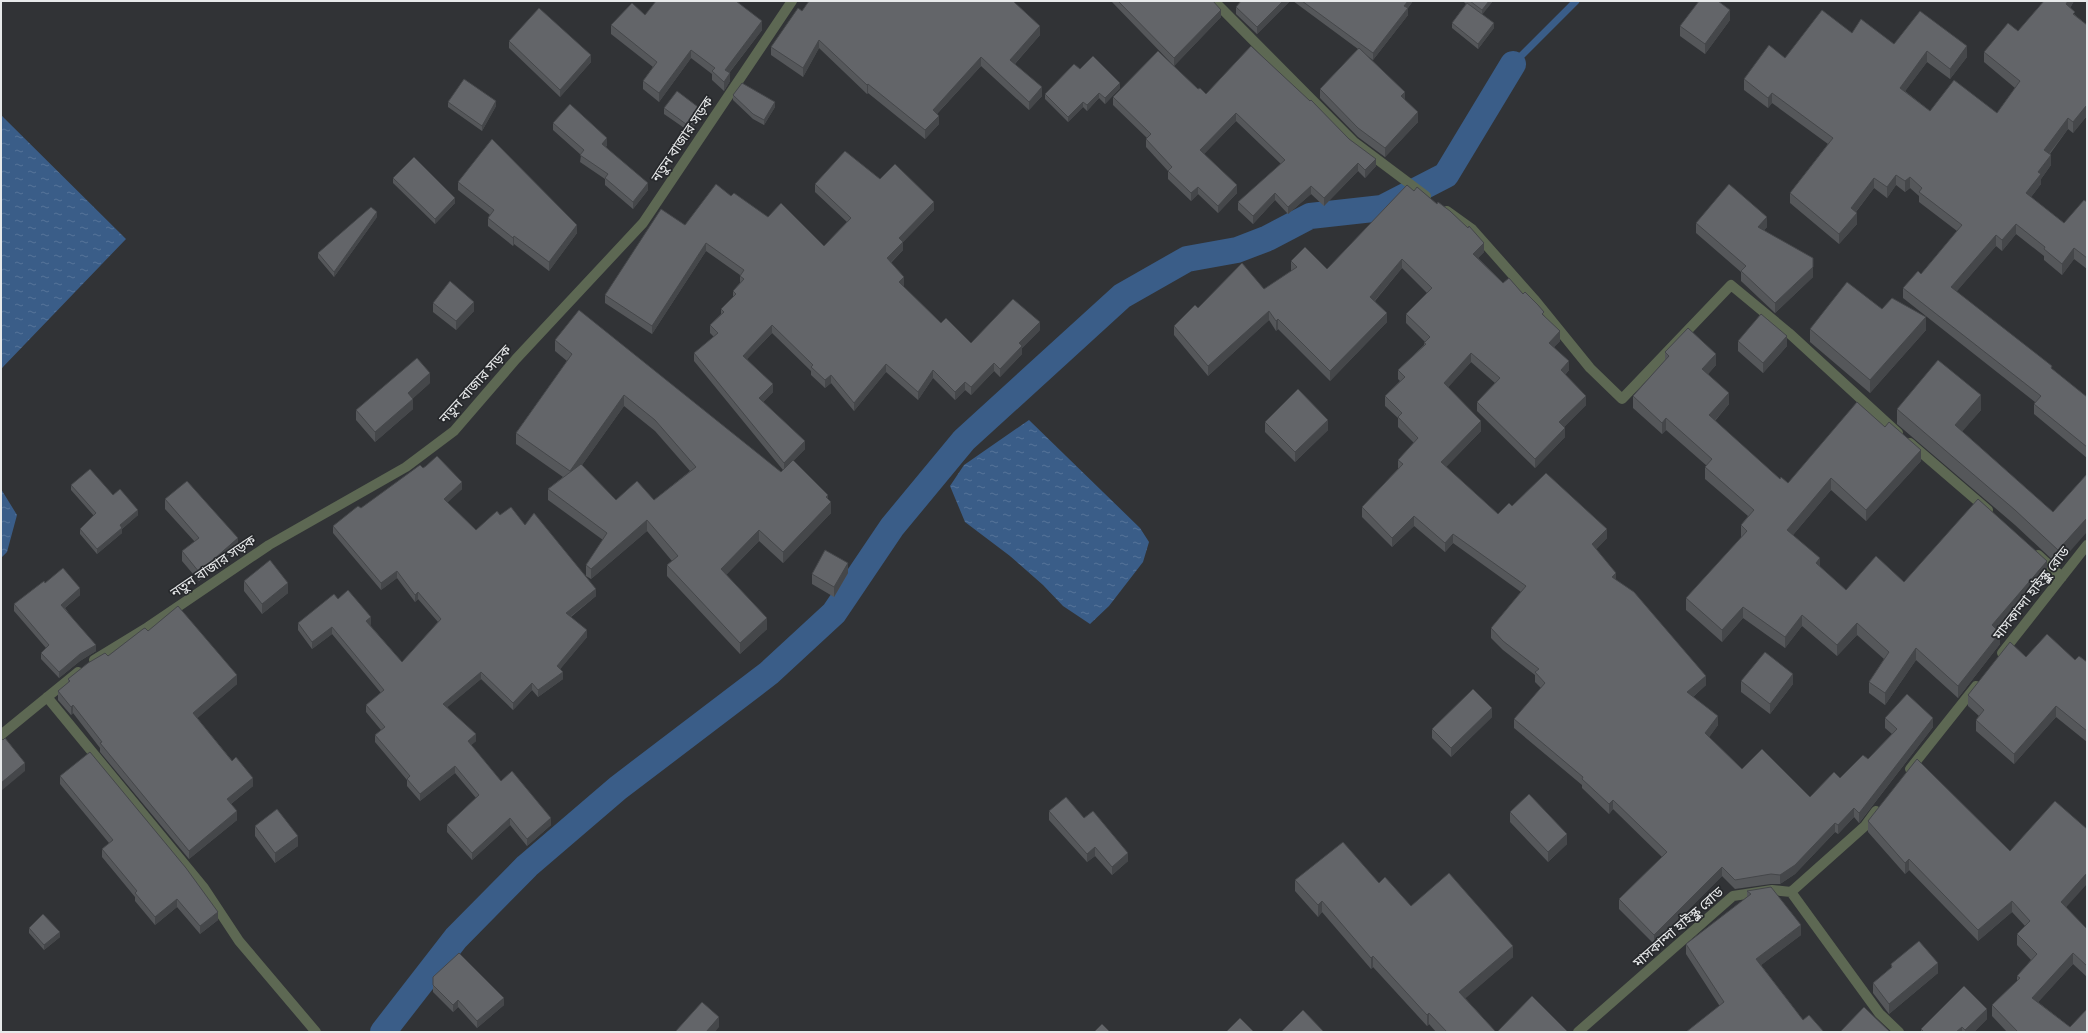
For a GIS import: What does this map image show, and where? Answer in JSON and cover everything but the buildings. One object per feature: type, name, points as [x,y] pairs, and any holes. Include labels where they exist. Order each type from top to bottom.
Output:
[{"type":"street","name":"নতুন বাজার সড়ক","points":[[1,735],[84,666],[148,627],[269,545],[406,468],[454,431],[516,359],[643,223],[792,1]]},
{"type":"street","points":[[1214,1],[1354,142],[1436,204],[1472,229],[1534,299],[1590,368],[1622,399],[1731,285],[1790,333],[1893,429],[1994,515]]},
{"type":"street","name":"মাসকান্দা হাইস্কুল রোড","points":[[1998,658],[2087,545]]},
{"type":"street","points":[[2028,546],[2062,577]]},
{"type":"street","points":[[1904,776],[1983,677]]},
{"type":"street","points":[[47,697],[186,865],[204,888],[239,941],[316,1032]]},
{"type":"street","points":[[1884,801],[1865,826],[1791,892],[1879,1013],[1899,1032]]},
{"type":"street","name":"মাসকান্দা হাইস্কুল রোড","points":[[1578,1032],[1733,896],[1772,890],[1791,892]]},
{"type":"water","points":[[1,115],[126,239],[1,369]]},
{"type":"water","points":[[1029,420],[1140,528],[1149,542],[1143,562],[1109,606],[1090,624],[1063,606],[1043,585],[1010,556],[965,522],[950,486],[964,465]]},
{"type":"water","points":[[1,489],[17,515],[7,552],[1,558]]},
{"type":"waterway","points":[[1513,64],[1576,1]]},
{"type":"waterway","points":[[383,1032],[456,938],[527,866],[618,788],[769,673],[834,613],[892,527],[964,440],[1122,296],[1187,259],[1237,250],[1268,238],[1310,216],[1382,208],[1446,175],[1513,64]]}]
